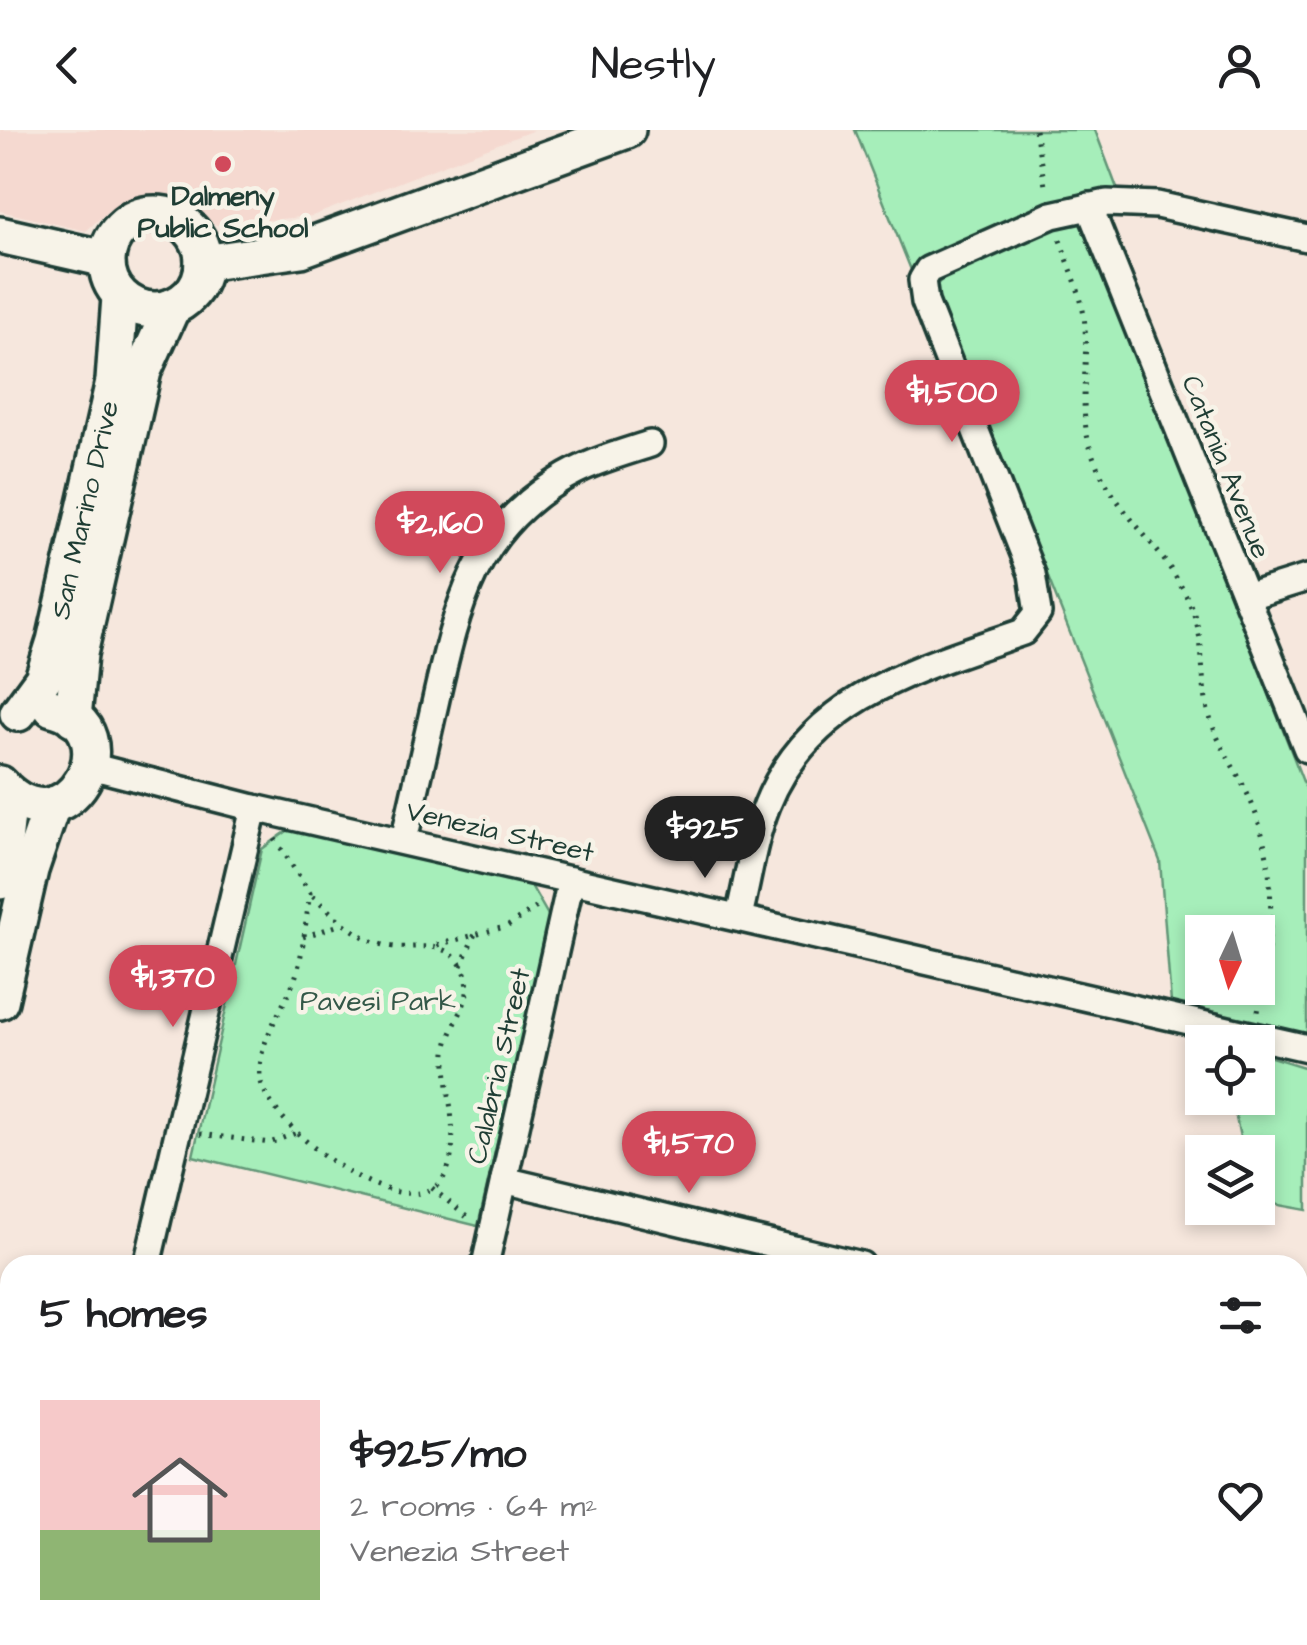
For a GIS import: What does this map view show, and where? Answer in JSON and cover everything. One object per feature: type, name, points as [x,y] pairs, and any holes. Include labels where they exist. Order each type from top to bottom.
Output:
[{"type":"street","points":[[203,263],[300,249],[627,130]]},
{"type":"street","points":[[738,916],[774,791],[800,748],[831,716],[885,681],[1023,632],[1035,621],[1039,602],[1032,574],[922,292],[922,280],[936,264],[1052,215],[1090,206],[1156,204],[1307,238]]},
{"type":"street","name":"Catania Avenue","points":[[1090,206],[1307,749]]},
{"type":"street","points":[[156,214],[171,217],[194,235],[203,263],[191,294],[172,308],[145,310],[120,297],[112,286],[106,259],[117,232],[142,216],[156,214]]},
{"type":"street","points":[[0,235],[106,259]]},
{"type":"street","name":"San Marino Drive","points":[[9,721],[43,679],[55,641],[114,381],[120,297]]},
{"type":"street","name":"San Marino Drive","points":[[72,718],[79,654],[143,371],[172,308]]},
{"type":"street","points":[[404,840],[454,620],[472,571],[505,524],[543,491],[576,470],[650,444]]},
{"type":"street","points":[[1246,597],[1307,578]]},
{"type":"street","points":[[0,882],[5,789],[29,804],[52,805],[81,786],[90,766],[88,739],[72,718],[46,707],[9,721]]},
{"type":"street","name":"Venezia Street","points":[[90,766],[254,808],[1213,1025]]},
{"type":"street","points":[[0,1001],[30,870],[52,805]]},
{"type":"street","points":[[149,1255],[254,808]]},
{"type":"street","name":"Calabria Street","points":[[488,1255],[571,880]]},
{"type":"street","name":"Venezia Street","points":[[1275,1040],[1307,1048]]},
{"type":"street","points":[[504,1180],[819,1255]]},
{"type":"path","points":[[1035,130],[1052,215],[1086,324],[1083,396],[1092,456],[1112,495],[1188,600],[1203,638],[1207,705],[1218,740],[1250,799],[1269,855],[1270,943],[1254,1025]]},
{"type":"path","points":[[254,808],[310,893],[342,924],[385,946],[436,945],[508,926],[571,880]]},
{"type":"path","points":[[310,893],[297,971],[268,1036],[260,1079],[274,1108],[296,1133],[376,1187],[398,1194],[432,1188],[445,1176],[450,1157],[446,1048],[468,995],[461,966],[436,945]]},
{"type":"path","points":[[303,937],[342,924]]},
{"type":"path","points":[[461,966],[475,934]]},
{"type":"path","points":[[178,1128],[252,1144],[284,1141],[296,1133]]},
{"type":"path","points":[[432,1188],[470,1220],[494,1230]]},
{"type":"shaded area","name":"Dalmeny Public School","points":[[0,130],[534,130],[312,216],[216,225],[194,211],[141,199],[107,212],[86,231],[0,211]]},
{"type":"green space","points":[[855,130],[1095,130],[1118,191],[1084,194],[930,254],[911,270]]},
{"type":"green space","points":[[1084,219],[1307,792],[1307,1034],[1171,1003],[1160,861],[934,288],[983,250],[1044,226]]},
{"type":"green space","name":"Pavesi Park","points":[[290,829],[529,882],[549,917],[478,1226],[193,1156],[262,849]]},
{"type":"green space","points":[[1275,1058],[1307,1068],[1307,1210],[1275,1204],[1275,1135],[1240,1135],[1235,1115],[1275,1115]]},
{"type":"place","name":"Dalmeny Public School","points":[[223,164]]}]
